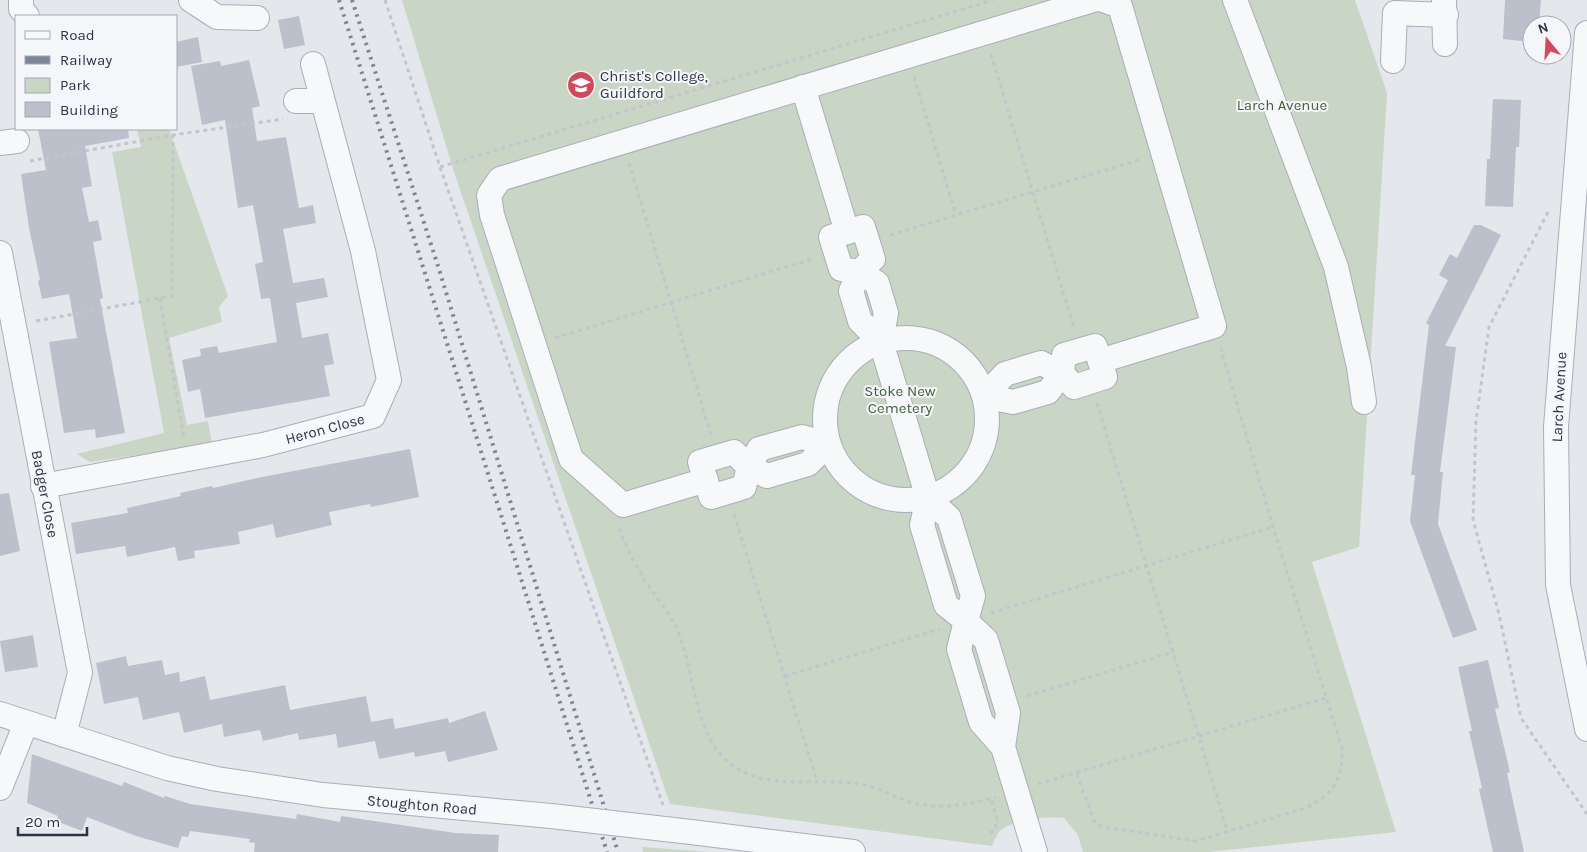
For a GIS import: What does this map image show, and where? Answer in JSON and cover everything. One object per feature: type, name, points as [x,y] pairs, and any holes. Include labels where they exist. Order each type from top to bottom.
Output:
[{"type":"street","points":[[21,0],[21,9],[25,15]]},
{"type":"street","points":[[191,0],[217,16],[257,18]]},
{"type":"street","points":[[706,480],[623,505],[571,459],[492,215],[489,195],[500,179],[1093,0]]},
{"type":"street","points":[[984,396],[1005,374],[1041,363],[1062,373],[1064,356],[1090,364],[1214,326],[1120,6],[1103,0]]},
{"type":"street","points":[[1235,0],[1336,267],[1359,367],[1364,402]]},
{"type":"street","points":[[1392,61],[1395,13],[1445,8],[1445,44]]},
{"type":"street","name":"Larch Avenue","points":[[1587,32],[1556,427],[1558,585],[1587,729]]},
{"type":"street","name":"Heron Close","points":[[44,486],[263,445],[373,416],[389,380],[363,251],[321,101],[313,64]]},
{"type":"street","points":[[803,87],[841,242],[840,269],[860,272]]},
{"type":"street","points":[[296,101],[321,101]]},
{"type":"street","points":[[841,242],[864,226],[873,259],[860,272],[851,291],[860,321],[881,342],[928,498],[922,525],[946,605],[986,640],[1008,713],[1003,747]]},
{"type":"street","name":"Badger Close","points":[[0,252],[8,311],[80,673],[64,735]]},
{"type":"street","points":[[906,338],[932,342],[955,354],[973,373],[984,396],[987,419],[984,441],[975,462],[960,480],[928,498],[886,499],[861,488],[840,468],[828,444],[824,419],[828,394],[840,371],[858,353],[881,342],[906,338]]},
{"type":"street","points":[[749,467],[734,452],[700,462],[711,497],[744,487],[749,467],[759,449],[802,438],[828,444]]},
{"type":"street","points":[[966,621],[959,649],[981,722],[1003,747],[1036,852]]},
{"type":"street","name":"Stoughton Road","points":[[0,714],[167,768],[234,782],[323,795],[551,816],[852,852]]},
{"type":"street","points":[[0,788],[26,723]]},
{"type":"path","points":[[385,0],[440,167],[665,811]]},
{"type":"path","points":[[440,167],[993,0]]},
{"type":"path","points":[[984,32],[1032,192],[1090,364],[1147,566],[1228,833]]},
{"type":"path","points":[[907,55],[956,215]]},
{"type":"path","points":[[29,162],[173,135],[286,118],[296,101]]},
{"type":"path","points":[[8,311],[172,296],[173,135]]},
{"type":"path","points":[[623,141],[717,457]]},
{"type":"path","points":[[868,242],[1162,152]]},
{"type":"path","points":[[1550,208],[1489,327],[1476,421],[1473,520],[1499,614],[1521,718],[1587,814]]},
{"type":"path","points":[[533,344],[672,302],[841,242]]},
{"type":"path","points":[[160,298],[188,460]]},
{"type":"path","points":[[1077,774],[1095,823],[1103,827],[1196,841],[1228,833],[1306,808],[1320,801],[1331,790],[1338,779],[1342,764],[1342,748],[1273,527],[1214,326]]},
{"type":"path","points":[[728,492],[817,781]]},
{"type":"path","points":[[623,505],[620,532],[641,574],[674,624],[691,676],[703,726],[715,749],[734,768],[769,781],[844,782],[870,786],[910,802],[931,806],[961,806],[1077,774],[1326,698]]},
{"type":"path","points":[[785,676],[1273,527]]},
{"type":"path","points":[[1005,703],[1173,652]]},
{"type":"path","points":[[990,833],[995,830],[997,820],[991,798]]},
{"type":"green space","name":"Stoke New Cemetery","points":[[402,0],[1355,0],[1387,93],[1359,547],[1312,562],[1396,832],[1209,852],[1083,852],[1078,835],[1064,818],[1039,818],[1012,824],[999,832],[992,846],[670,804],[453,169]]},
{"type":"green space","points":[[137,130],[169,130],[228,296],[219,307],[222,322],[169,338],[187,425],[208,421],[212,444],[90,462],[77,454],[164,433],[112,152],[141,147]]},
{"type":"green space","points":[[642,847],[710,852],[643,852]]},
{"type":"building","points":[[1505,0],[1541,0],[1540,15],[1522,15],[1522,41],[1503,39]]},
{"type":"building","points":[[299,16],[305,45],[284,49],[278,20]]},
{"type":"building","points":[[198,37],[202,62],[178,67],[178,42]]},
{"type":"building","points":[[249,60],[260,106],[252,108],[257,141],[286,137],[299,208],[313,205],[316,223],[283,229],[293,283],[324,278],[328,297],[296,303],[302,338],[328,333],[334,364],[324,366],[330,396],[205,418],[200,389],[188,392],[182,360],[201,356],[200,349],[217,346],[219,353],[277,342],[270,298],[261,299],[255,264],[263,262],[253,205],[238,208],[225,120],[202,125],[191,66],[220,61],[221,66]]},
{"type":"building","points":[[1493,99],[1521,100],[1519,147],[1516,147],[1513,207],[1485,206],[1487,159],[1490,159]]},
{"type":"building","points":[[38,130],[128,130],[129,138],[85,146],[92,186],[82,188],[89,222],[98,220],[102,240],[93,242],[103,298],[100,299],[125,433],[96,438],[95,429],[64,433],[49,342],[77,338],[69,294],[42,299],[21,174],[46,170]]},
{"type":"building","points":[[1474,225],[1481,225],[1501,235],[1445,346],[1456,347],[1440,472],[1443,472],[1438,524],[1477,630],[1453,638],[1410,521],[1415,475],[1411,475],[1429,325],[1426,323],[1448,280],[1439,275],[1450,254],[1457,258]]},
{"type":"building","points":[[410,449],[419,497],[371,507],[370,504],[329,512],[332,525],[276,538],[273,524],[238,532],[240,544],[194,551],[195,558],[178,561],[175,547],[127,557],[125,546],[76,554],[71,523],[128,513],[127,508],[181,496],[180,493],[212,486],[213,488]]},
{"type":"building","points":[[9,493],[20,551],[0,556],[0,494]]},
{"type":"building","points":[[33,635],[38,667],[5,672],[0,641]]},
{"type":"building","points":[[126,656],[128,666],[162,660],[165,675],[179,672],[180,682],[205,676],[210,700],[285,685],[290,710],[366,696],[371,722],[393,718],[395,729],[448,718],[449,723],[485,711],[498,750],[448,762],[445,751],[415,757],[414,752],[379,759],[375,741],[338,748],[336,734],[299,740],[298,733],[263,741],[260,730],[224,737],[222,724],[184,733],[179,712],[143,720],[138,697],[104,704],[96,663]]},
{"type":"building","points":[[1488,660],[1499,708],[1495,709],[1510,772],[1507,773],[1524,852],[1493,852],[1479,789],[1482,788],[1469,731],[1472,731],[1458,667]]},
{"type":"building","points":[[32,754],[122,786],[124,782],[164,798],[165,796],[190,804],[296,819],[297,814],[340,822],[341,816],[455,833],[499,835],[498,852],[254,852],[255,843],[249,842],[250,839],[190,831],[188,837],[182,836],[178,848],[136,836],[87,817],[82,831],[56,821],[58,816],[27,803]]},
{"type":"railway","points":[[339,0],[607,852]]},
{"type":"railway","points":[[352,0],[438,266],[618,852]]},
{"type":"place","name":"Christ's College, Guildford","points":[[581,85]]}]
